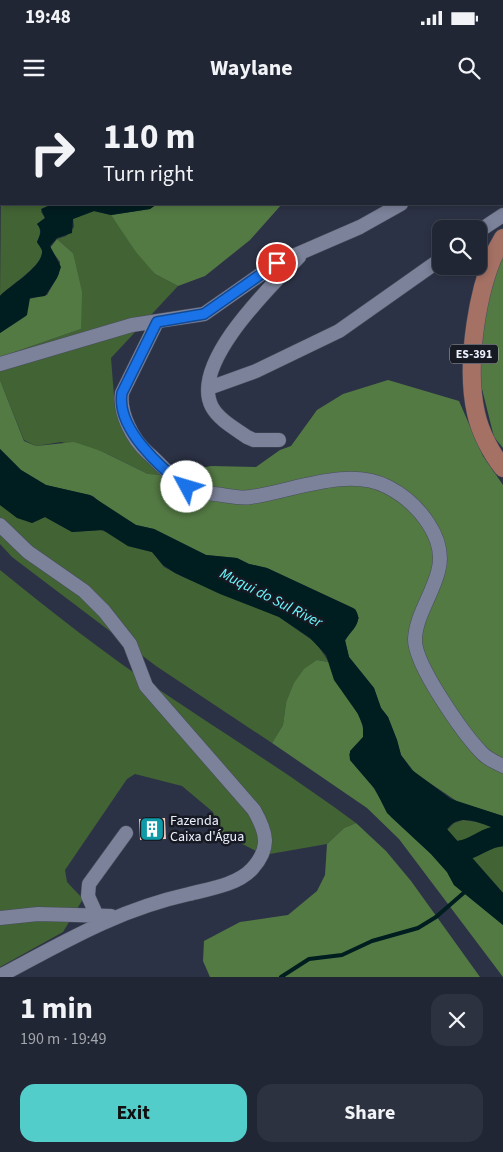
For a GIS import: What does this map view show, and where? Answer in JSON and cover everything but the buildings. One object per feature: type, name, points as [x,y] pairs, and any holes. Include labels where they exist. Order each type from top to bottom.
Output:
[{"type":"main road","name":"ES-391","points":[[503,238],[488,266],[478,306],[474,346],[473,396],[476,414],[484,436],[503,468]]},
{"type":"street","points":[[0,364],[132,325],[204,314],[277,263],[360,227],[399,205]]},
{"type":"street","points":[[487,226],[503,215]]},
{"type":"street","points":[[279,440],[254,440],[247,437],[214,410],[210,402],[209,388],[213,365],[232,332],[303,252]]},
{"type":"street","points":[[209,388],[256,371],[338,331],[432,265]]},
{"type":"street","points":[[157,322],[122,393],[121,402],[136,439],[180,482],[198,492],[250,497],[312,483],[364,479],[388,487],[408,500],[426,520],[436,539],[441,555],[438,572],[416,628],[414,641],[418,657],[454,717],[482,753],[503,766]]},
{"type":"street","points":[[0,525],[28,552],[84,591],[124,633],[138,659],[140,674],[146,686],[254,810],[266,835],[266,845],[258,861],[244,876],[217,887],[164,900],[114,916],[0,976]]},
{"type":"street","points":[[97,916],[88,896],[89,884],[126,833]]},
{"type":"street","points":[[0,918],[38,914],[114,916]]},
{"type":"green space","points":[[1,205],[50,205],[43,208],[41,212],[45,218],[37,224],[40,228],[37,242],[42,252],[40,259],[30,271],[0,296]]},
{"type":"green space","points":[[156,205],[281,205],[250,240],[205,276],[178,286],[155,274],[136,252],[111,215],[150,209]]},
{"type":"green space","points":[[94,211],[111,215],[155,274],[178,286],[111,358],[115,409],[167,475],[148,474],[101,451],[61,442],[36,446],[24,440],[0,380],[0,357],[81,329],[73,253],[57,239],[66,236],[74,227],[73,219]]},
{"type":"green space","points":[[57,239],[73,253],[82,292],[81,329],[0,357],[0,333],[26,316],[29,299],[47,295],[59,274],[60,262],[50,248]]},
{"type":"green space","points":[[503,247],[503,448],[494,437],[476,365],[480,324]]},
{"type":"green space","points":[[0,380],[24,441],[36,446],[74,442],[101,451],[148,474],[167,475],[211,466],[256,467],[280,450],[291,446],[317,410],[343,394],[388,380],[459,401],[483,456],[503,485],[503,816],[458,802],[415,773],[401,755],[388,717],[381,708],[374,688],[349,657],[345,641],[359,618],[353,608],[267,568],[249,564],[237,558],[206,555],[154,529],[136,525],[104,506],[93,496],[46,485],[21,470],[0,449]]},
{"type":"green space","points":[[0,505],[32,523],[45,517],[72,532],[100,530],[128,546],[152,552],[164,567],[183,577],[279,617],[316,643],[329,662],[317,660],[286,703],[283,725],[272,743],[156,666],[12,557],[0,544]]},
{"type":"green space","points":[[0,570],[120,662],[284,772],[356,823],[344,828],[327,844],[264,855],[219,832],[213,812],[182,786],[135,774],[127,779],[65,870],[67,882],[83,899],[63,932],[0,967]]},
{"type":"green space","points":[[317,660],[329,662],[332,672],[360,718],[363,737],[349,754],[350,760],[373,787],[391,817],[431,854],[447,872],[454,885],[503,925],[503,977],[399,839],[367,808],[272,743],[283,725],[286,703],[294,683],[304,669]]},
{"type":"green space","points":[[463,820],[477,822],[503,831],[503,893],[447,830],[454,823]]},
{"type":"green space","points":[[356,823],[386,851],[411,881],[480,977],[210,977],[203,961],[204,941],[240,922],[288,915],[317,891],[325,875],[327,844],[344,828]]},
{"type":"water","points":[[51,205],[156,205],[150,209],[111,215],[94,211],[73,219],[72,233],[57,238],[50,246],[61,267],[57,278],[45,296],[30,298],[27,315],[0,333],[0,296],[31,271],[42,253],[37,242],[40,231],[37,224],[45,218],[41,209]]},
{"type":"water","points":[[0,449],[21,470],[46,485],[90,495],[136,525],[154,529],[206,555],[237,558],[249,564],[267,568],[355,609],[358,622],[345,640],[349,657],[374,688],[381,708],[388,717],[401,755],[412,770],[451,799],[503,816],[503,831],[466,820],[453,823],[447,829],[503,893],[503,925],[454,885],[447,872],[431,854],[387,813],[375,789],[350,760],[350,751],[363,737],[363,726],[358,714],[334,680],[326,655],[310,638],[279,617],[220,594],[175,573],[163,565],[152,552],[128,546],[103,530],[72,532],[45,517],[32,523],[17,518],[0,505]]},
{"type":"waterway","name":"Muqui do Sul River","points":[[460,851],[497,836],[503,836]]},
{"type":"waterway","points":[[281,977],[309,959],[342,955],[372,941],[418,928],[436,917],[467,890]]},
{"type":"place","name":"Fazenda Caixa d'Água","points":[[152,829]]},
{"type":"route","points":[[187,487],[145,450],[136,439],[123,412],[122,393],[157,322],[204,314],[277,263]]}]
